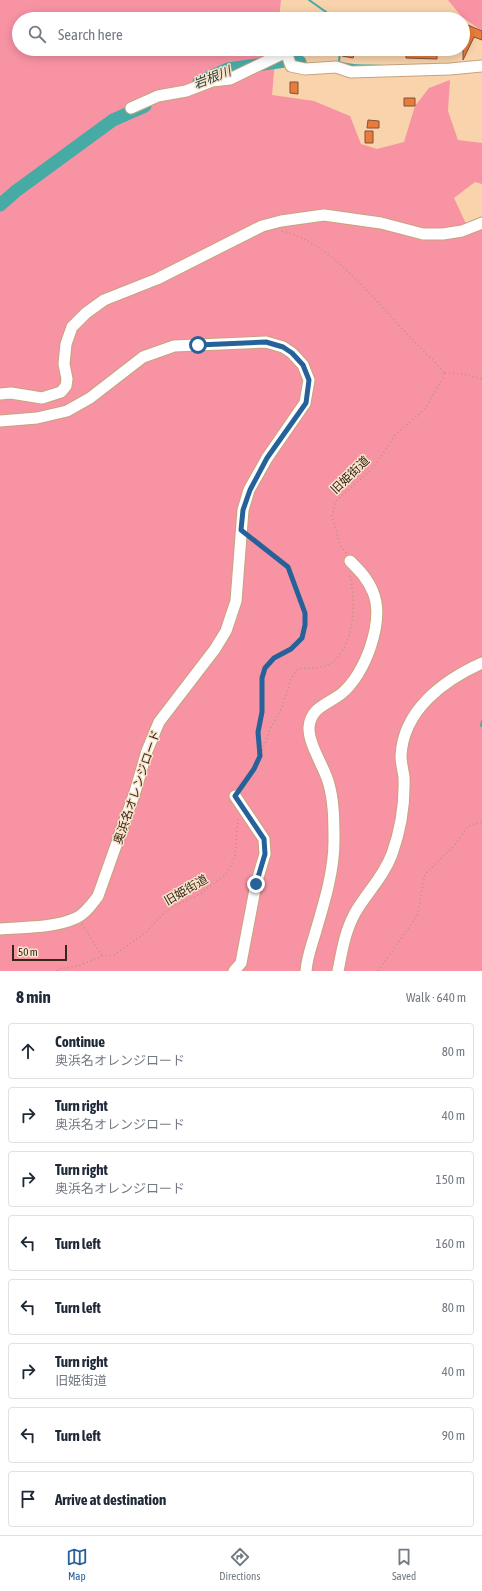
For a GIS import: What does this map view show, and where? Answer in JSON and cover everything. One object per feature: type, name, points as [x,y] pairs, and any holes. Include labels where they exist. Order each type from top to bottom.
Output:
[{"type":"street","points":[[131,108],[158,96],[186,91],[212,81],[230,79],[278,56]]},
{"type":"street","points":[[288,56],[292,66],[305,69],[336,67],[351,72],[450,70],[482,66]]},
{"type":"street","points":[[0,394],[11,393],[42,398],[61,392],[66,386],[67,379],[64,364],[66,344],[72,328],[86,313],[104,300],[157,279],[262,226],[281,220],[324,215],[381,223],[424,234],[443,234],[462,231],[482,223]]},
{"type":"street","name":"奥浜名オレンジロード","points":[[0,421],[37,418],[67,411],[90,398],[143,357],[174,346],[266,342],[283,347],[292,353],[303,365],[309,380],[306,403],[267,458],[250,490],[243,510],[236,601],[226,631],[215,649],[159,722],[146,751],[135,792],[105,881],[98,896],[77,918],[61,923],[0,929]]},
{"type":"street","points":[[306,971],[307,960],[322,912],[332,865],[334,843],[334,816],[328,783],[310,735],[310,719],[321,706],[342,694],[354,681],[372,643],[377,617],[374,592],[364,575],[350,561]]},
{"type":"street","points":[[338,971],[349,926],[356,912],[380,880],[391,856],[399,833],[404,803],[401,757],[410,723],[422,706],[439,688],[456,675],[482,663]]},
{"type":"street","points":[[234,971],[241,962],[256,884],[265,854],[264,839],[235,796]]},
{"type":"path","points":[[280,230],[302,237],[323,249],[444,372],[463,374],[482,379]]},
{"type":"path","name":"旧姫街道","points":[[235,796],[254,769],[271,728],[282,708],[294,673],[298,669],[322,667],[330,664],[341,653],[352,626],[353,587],[348,570],[350,561],[340,544],[332,516],[336,501],[373,468],[396,434],[424,410],[443,378],[444,372]]},
{"type":"path","points":[[241,530],[288,567],[305,613],[305,625],[302,638],[291,649],[274,658],[265,668],[262,678],[262,712],[258,732],[260,756]]},
{"type":"path","name":"旧姫街道","points":[[57,971],[58,969],[78,966],[102,956],[114,955],[145,933],[164,913],[174,906],[200,894],[223,877],[230,868],[235,856],[239,822],[238,815]]},
{"type":"path","points":[[378,971],[417,916],[425,874],[454,846],[468,826],[482,822]]},
{"type":"path","points":[[77,918],[102,956]]},
{"type":"shaded area","points":[[0,0],[281,0],[280,12],[12,12],[12,56],[275,56],[272,95],[314,101],[350,116],[361,144],[377,149],[404,142],[415,106],[429,88],[450,80],[448,111],[458,140],[482,143],[482,184],[475,182],[454,198],[468,228],[482,225],[482,971],[0,971]]},
{"type":"shaded area","points":[[448,0],[482,0],[482,31],[470,22],[470,12],[458,12]]},
{"type":"building","points":[[470,26],[482,31],[482,40],[474,37],[470,45]]},
{"type":"building","points":[[342,56],[354,56],[353,58]]},
{"type":"building","points":[[406,56],[437,56],[437,59],[406,58]]},
{"type":"building","points":[[290,82],[298,82],[298,94],[290,93]]},
{"type":"building","points":[[404,98],[415,98],[415,106],[404,106]]},
{"type":"building","points":[[368,120],[379,121],[379,128],[367,128]]},
{"type":"building","points":[[365,131],[373,131],[373,143],[365,143]]},
{"type":"waterway","points":[[309,0],[326,12]]},
{"type":"waterway","name":"岩根川","points":[[339,56],[339,62],[345,64],[384,66]]},
{"type":"waterway","name":"岩根川","points":[[199,82],[228,69],[292,60],[300,62]]},
{"type":"waterway","name":"岩根川","points":[[0,205],[16,191],[113,120],[145,106]]},
{"type":"waterway","points":[[481,726],[482,721]]},
{"type":"route","points":[[198,345],[248,344],[266,342],[283,347],[292,353],[303,365],[309,380],[306,403],[267,458],[250,490],[243,510],[241,530],[288,567],[305,613],[305,625],[302,638],[291,649],[274,658],[265,668],[262,678],[262,712],[258,732],[260,756],[254,769],[235,796],[244,812],[264,839],[265,854],[256,884]]}]
